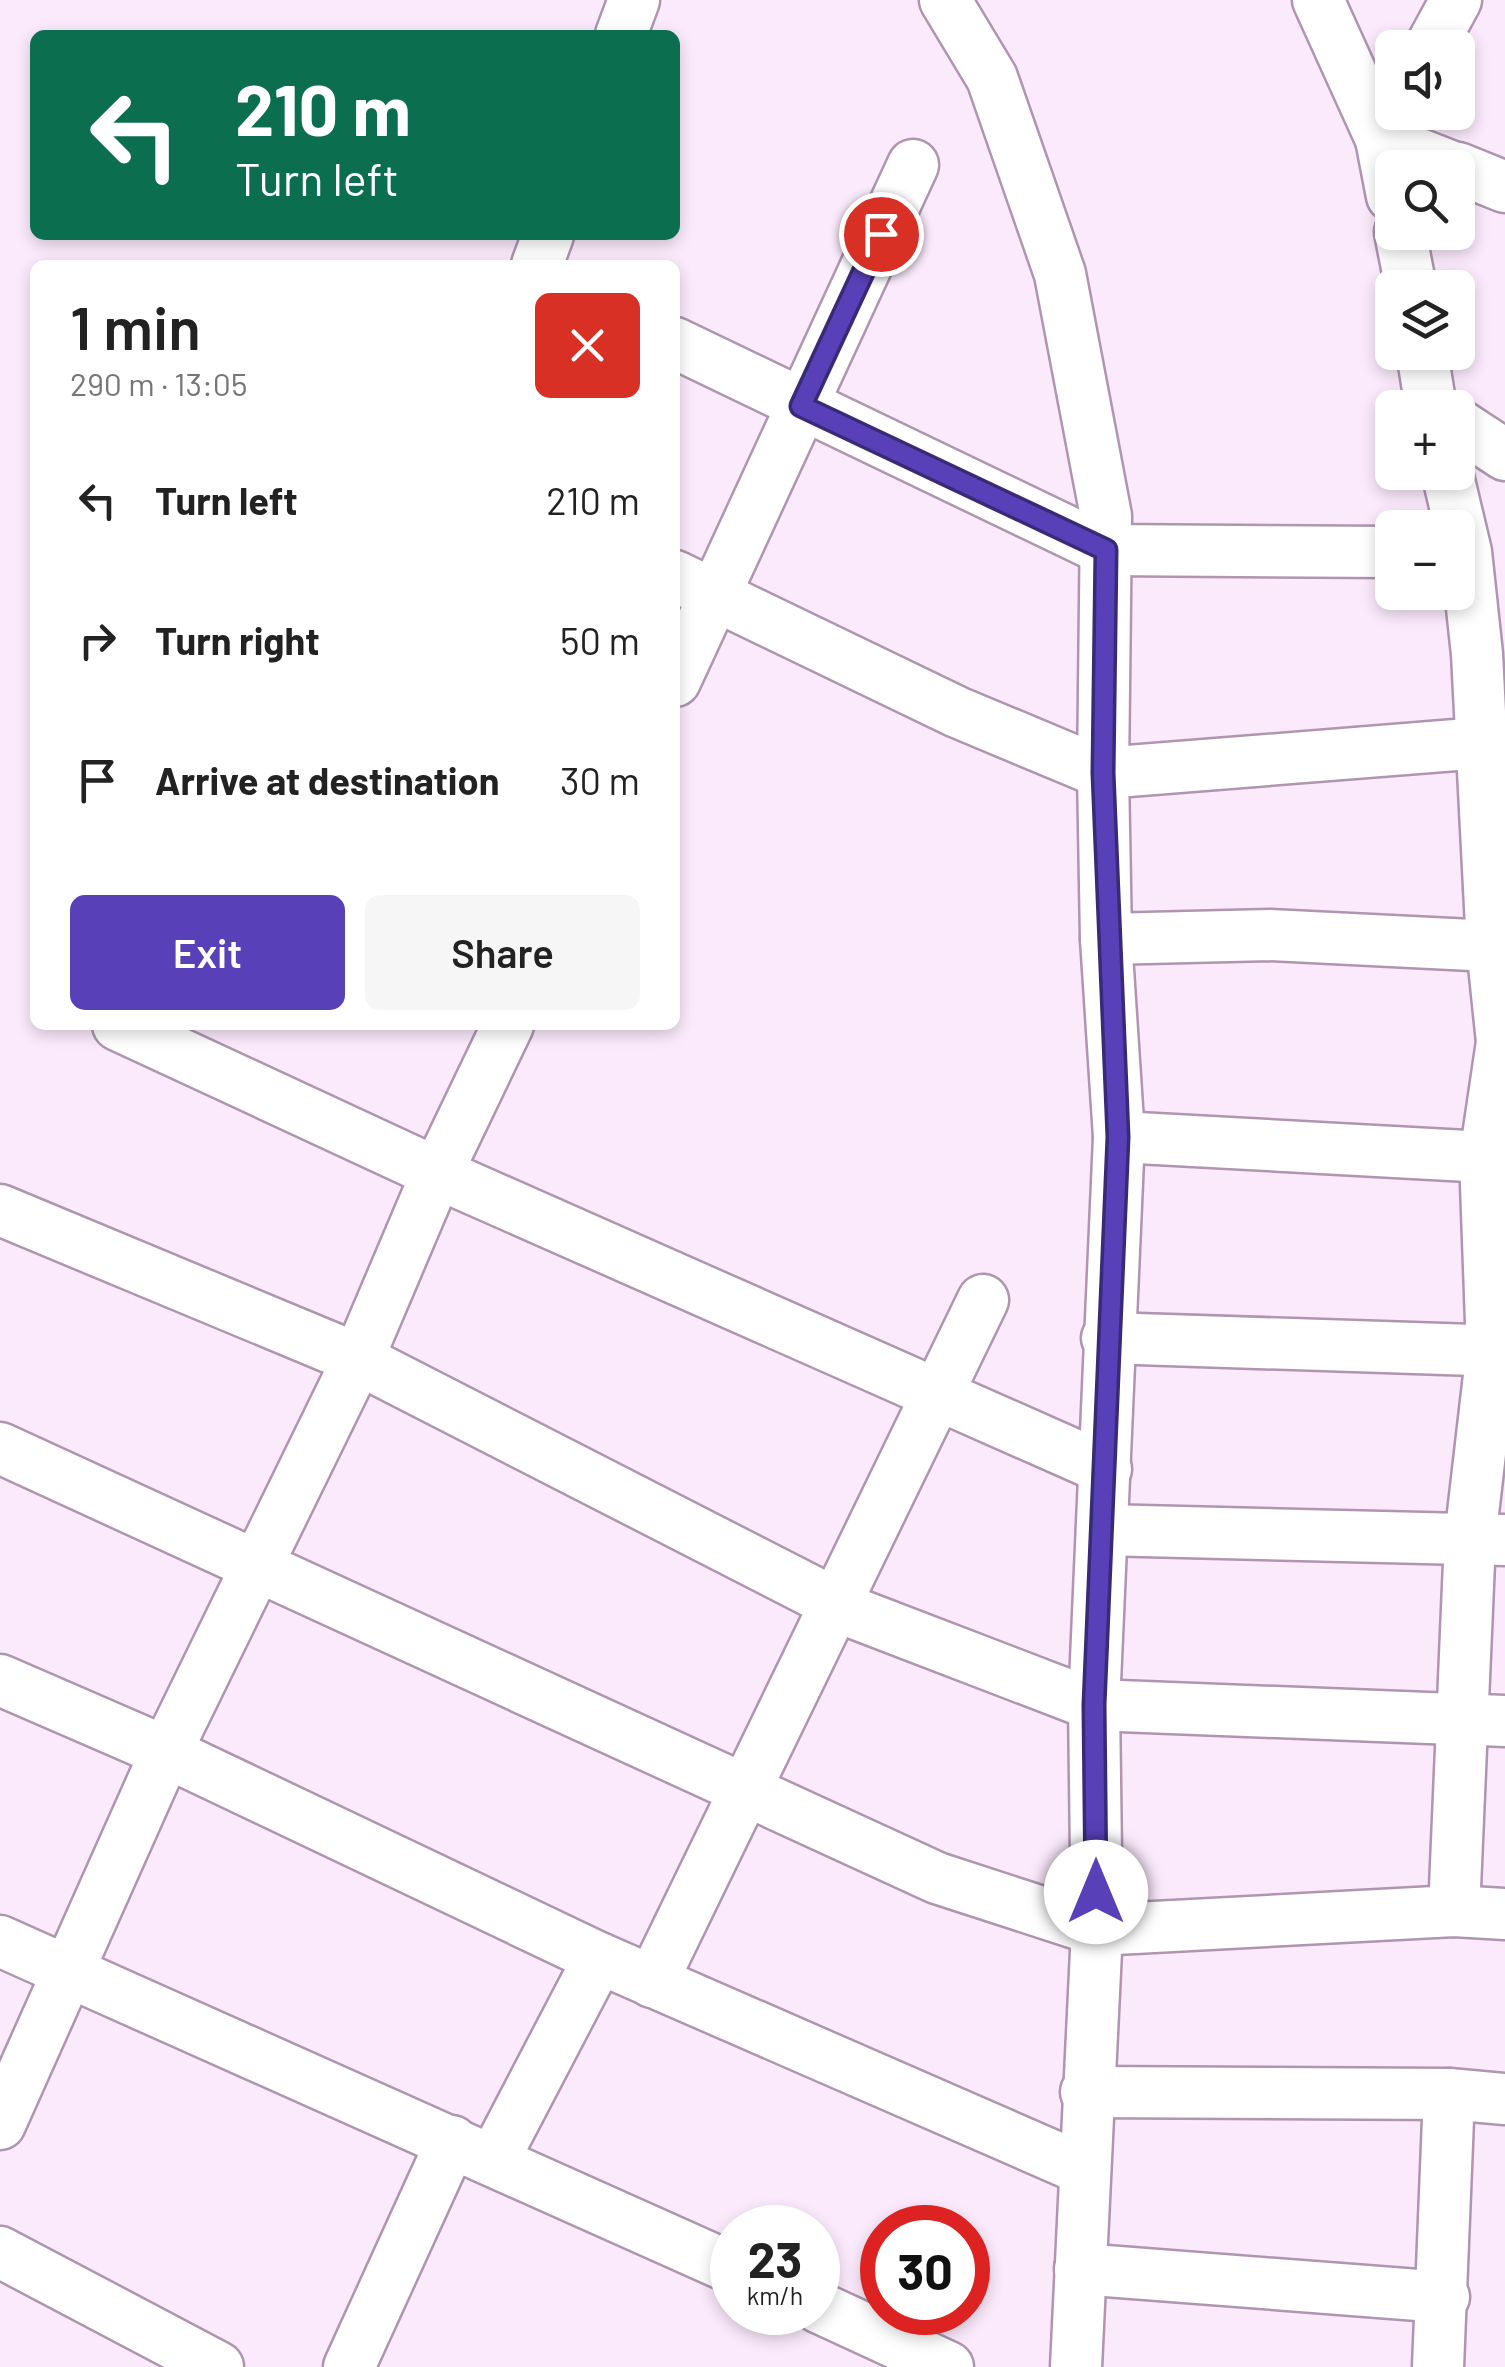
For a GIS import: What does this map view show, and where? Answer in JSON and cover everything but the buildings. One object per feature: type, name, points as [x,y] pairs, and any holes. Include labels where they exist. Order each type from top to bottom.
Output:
[{"type":"street","points":[[623,30],[634,0]]},
{"type":"street","points":[[944,0],[992,78],[1060,274],[1106,516],[1106,939],[1118,1137],[1094,1705],[1096,1930],[1076,2367]]},
{"type":"street","points":[[1318,0],[1375,103]]},
{"type":"street","points":[[1440,30],[1456,0]]},
{"type":"street","points":[[1394,130],[1427,150]]},
{"type":"street","points":[[680,656],[694,584],[801,406],[913,165]]},
{"type":"street","points":[[1475,175],[1505,187]]},
{"type":"street","points":[[680,345],[1106,550],[1375,552]]},
{"type":"street","points":[[1475,435],[1505,455]]},
{"type":"street","points":[[694,584],[957,712],[1103,773],[1481,743]]},
{"type":"street","points":[[1454,1911],[1484,1720],[1498,1350],[1495,1157],[1503,1041],[1492,946],[1481,743],[1468,610]]},
{"type":"street","points":[[1106,939],[1270,935],[1492,946]]},
{"type":"street","points":[[129,1030],[437,1173],[1106,1468]]},
{"type":"street","points":[[0,2124],[166,1752],[358,1359],[437,1173],[506,1030]]},
{"type":"street","points":[[1118,1137],[1495,1157]]},
{"type":"street","points":[[0,1210],[358,1359],[837,1604],[964,1659],[1094,1705],[1484,1720]]},
{"type":"street","points":[[652,1982],[982,1300]]},
{"type":"street","points":[[1107,1338],[1498,1350]]},
{"type":"street","points":[[0,1448],[937,1878],[1096,1930],[1454,1911],[1505,1914]]},
{"type":"street","points":[[1102,1530],[1488,1539]]},
{"type":"street","points":[[0,1680],[166,1752],[652,1982],[1085,2170]]},
{"type":"street","points":[[0,1941],[710,2258]]},
{"type":"street","points":[[349,2367],[473,2150],[599,1958]]},
{"type":"street","points":[[1086,2092],[1449,2094],[1505,2099]]},
{"type":"street","points":[[1438,2367],[1444,2297],[1449,2094]]},
{"type":"street","points":[[0,2252],[218,2367]]},
{"type":"street","points":[[1080,2269],[1444,2297]]},
{"type":"street","points":[[840,2317],[948,2367]]},
{"type":"route","points":[[881,234],[801,406],[1106,550],[1106,939],[1118,1137],[1094,1705],[1096,1892]]}]
